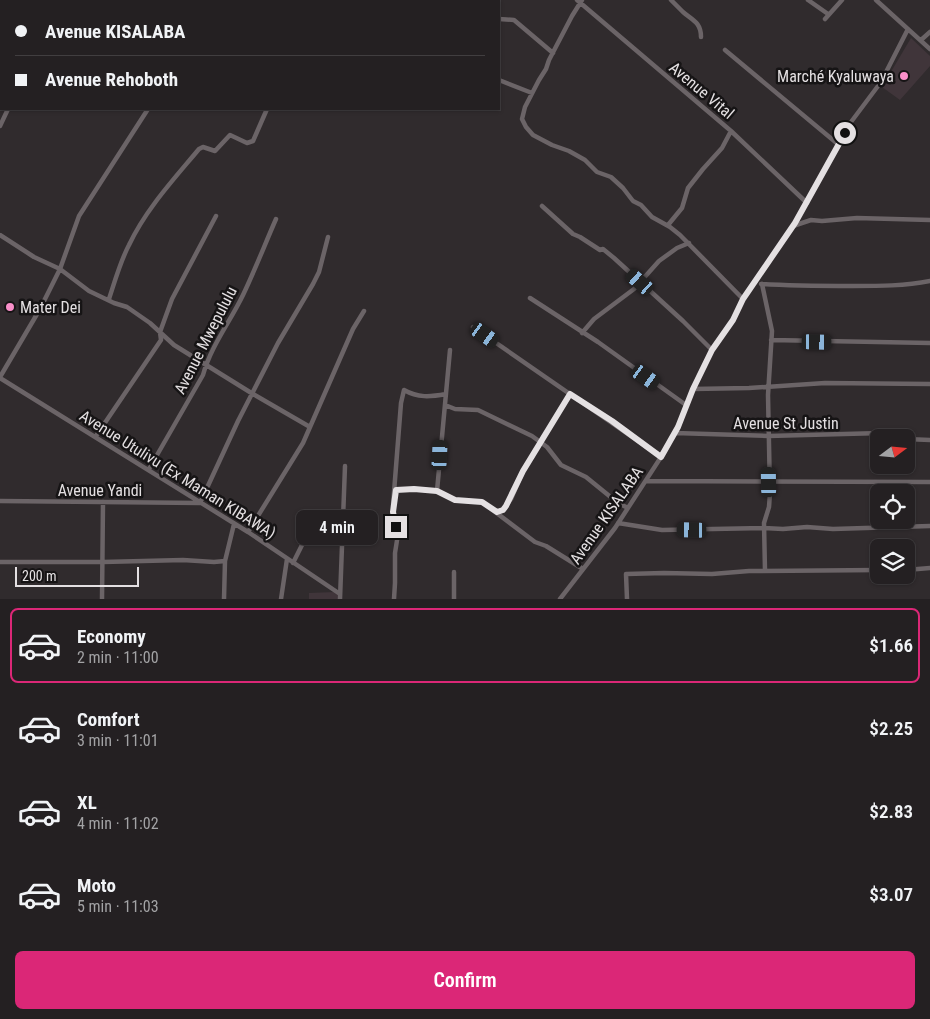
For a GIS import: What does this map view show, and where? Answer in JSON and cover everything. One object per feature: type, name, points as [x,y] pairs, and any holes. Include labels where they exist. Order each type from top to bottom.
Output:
[{"type":"street","points":[[671,0],[683,12],[694,19],[699,26],[701,37]]},
{"type":"street","points":[[808,0],[826,16],[842,0]]},
{"type":"street","points":[[580,1],[525,107],[522,119],[526,127],[533,135],[569,151],[585,160],[597,172],[611,178],[633,201],[641,205],[652,217],[668,225],[689,243],[705,262],[737,291],[743,299]]},
{"type":"street","name":"Avenue Vital","points":[[580,1],[731,131],[807,203]]},
{"type":"street","points":[[879,1],[930,49]]},
{"type":"street","points":[[500,19],[514,20],[553,52]]},
{"type":"street","name":"Avenue KISALABA","points":[[560,599],[618,523],[661,457],[675,432],[712,350],[733,320],[743,299],[793,226],[851,122],[881,82],[908,29]]},
{"type":"street","points":[[921,40],[930,32]]},
{"type":"street","points":[[725,50],[839,145]]},
{"type":"street","points":[[500,80],[532,93]]},
{"type":"street","points":[[0,126],[8,110]]},
{"type":"street","points":[[0,377],[40,309],[60,269],[79,216],[147,110]]},
{"type":"street","points":[[109,299],[120,264],[136,231],[199,149],[203,147],[215,150],[230,135],[247,143],[253,141],[267,110]]},
{"type":"street","points":[[668,225],[682,208],[688,188],[722,148],[731,131]]},
{"type":"street","points":[[542,206],[573,234],[600,250],[603,249],[683,320],[712,350]]},
{"type":"street","points":[[96,436],[153,353],[160,340],[160,332],[172,299],[216,216]]},
{"type":"street","points":[[793,226],[811,220],[857,218],[930,220]]},
{"type":"street","name":"Avenue Mwepululu","points":[[148,469],[203,375],[206,364],[243,295],[276,219]]},
{"type":"street","points":[[0,235],[34,257],[60,269],[89,291],[127,307],[141,316],[174,345],[252,394],[310,427]]},
{"type":"street","points":[[200,503],[238,421],[278,343],[319,272],[328,237]]},
{"type":"street","points":[[582,333],[594,319],[629,294],[659,260],[689,243]]},
{"type":"street","points":[[754,283],[798,287],[872,286],[919,283],[930,280]]},
{"type":"street","points":[[762,284],[766,310],[770,320],[771,340],[768,436],[769,482],[768,507],[764,523],[765,571]]},
{"type":"street","points":[[530,298],[598,342],[686,405]]},
{"type":"street","points":[[248,532],[302,443],[353,329],[364,311]]},
{"type":"street","points":[[473,327],[612,421],[661,457]]},
{"type":"street","points":[[771,340],[930,343]]},
{"type":"street","points":[[437,491],[450,350]]},
{"type":"street","name":"Avenue Utulivu (Ex Maman KIBAWA)","points":[[0,377],[248,532],[340,596]]},
{"type":"street","points":[[693,389],[825,383],[930,384]]},
{"type":"street","points":[[394,599],[395,554],[398,534],[393,512],[401,402],[404,390],[415,396],[431,397],[446,394]]},
{"type":"street","points":[[497,512],[503,510],[511,498],[523,471],[570,394]]},
{"type":"street","points":[[445,405],[455,409],[478,410],[532,436],[547,447],[561,465],[586,477],[618,503],[628,508]]},
{"type":"street","name":"Avenue St Justin","points":[[675,432],[768,436],[870,433]]},
{"type":"street","points":[[915,439],[930,440]]},
{"type":"street","points":[[340,596],[345,466]]},
{"type":"street","points":[[646,481],[930,482]]},
{"type":"street","points":[[396,490],[437,491],[455,500],[482,502],[535,542],[546,546],[583,569]]},
{"type":"street","name":"Avenue Yandi","points":[[0,501],[200,503]]},
{"type":"street","points":[[102,599],[103,502]]},
{"type":"street","points":[[293,563],[310,529],[322,514]]},
{"type":"street","points":[[618,523],[662,530],[783,529],[807,527],[834,529],[930,526]]},
{"type":"street","points":[[224,599],[226,561],[234,524]]},
{"type":"street","points":[[281,599],[287,559]]},
{"type":"street","points":[[0,562],[226,561]]},
{"type":"street","points":[[915,569],[930,568]]},
{"type":"street","points":[[627,599],[626,574],[870,570]]},
{"type":"street","points":[[454,572],[454,599]]},
{"type":"shaded area","name":"Marché Kyaluwaya","points":[[911,38],[930,56],[930,66],[900,100],[882,87]]},
{"type":"shaded area","points":[[335,592],[338,594],[338,599],[309,599],[309,593]]},
{"type":"place","name":"Marché Kyaluwaya","points":[[904,76]]},
{"type":"place","name":"Mater Dei","points":[[10,307]]},
{"type":"route","points":[[396,527],[393,505],[396,490],[437,491],[455,500],[482,502],[497,512],[503,510],[511,498],[523,471],[570,394],[612,421],[661,457],[678,427],[693,389],[712,350],[733,320],[743,299],[795,223],[845,133]]}]
